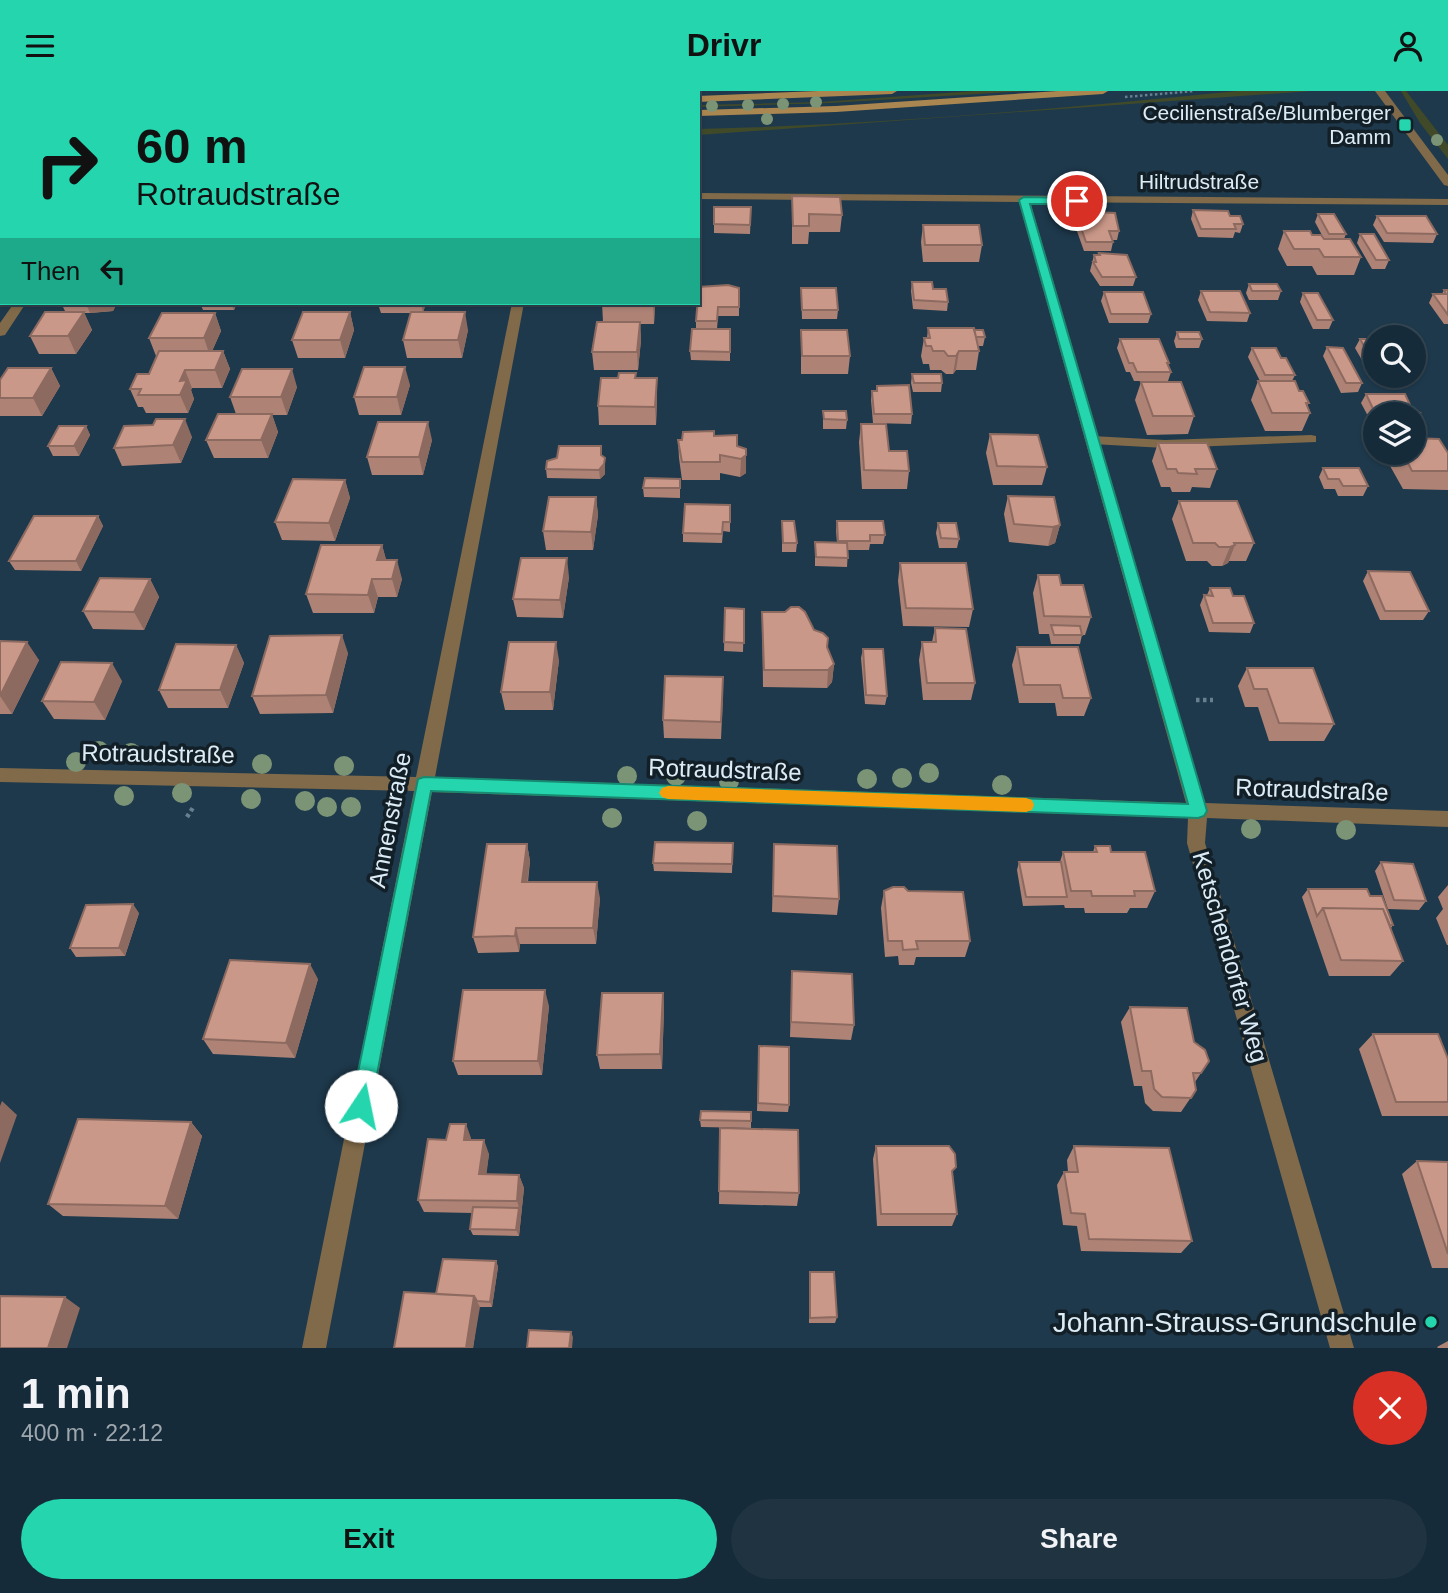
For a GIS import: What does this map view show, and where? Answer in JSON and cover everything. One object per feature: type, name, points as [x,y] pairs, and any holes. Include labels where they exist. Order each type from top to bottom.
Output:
[{"type":"main road","points":[[700,99],[892,91]]},
{"type":"main road","points":[[700,113],[836,109],[1102,91]]},
{"type":"street","points":[[1380,91],[1448,183]]},
{"type":"street","name":"Hiltrudstraße","points":[[700,196],[1448,202]]},
{"type":"street","name":"Ketschendorfer Weg","points":[[1024,200],[1198,811],[1196,843],[1342,1348]]},
{"type":"street","points":[[0,332],[19,305]]},
{"type":"street","name":"Annenstraße","points":[[314,1348],[518,305]]},
{"type":"street","name":"Rotraudstraße","points":[[0,775],[424,784],[1448,819]]},
{"type":"lane","points":[[1092,440],[1165,444],[1311,439]]},
{"type":"green space","points":[[974,91],[1027,91],[830,103],[700,107]]},
{"type":"green space","points":[[1237,91],[1312,91],[700,135],[700,129],[833,124]]},
{"type":"green space","points":[[1401,91],[1406,91],[1448,145],[1448,159],[1420,123]]},
{"type":"building","points":[[792,196],[840,197],[842,215],[809,214],[809,226],[793,226]]},
{"type":"building","points":[[714,207],[751,207],[750,225],[714,224]]},
{"type":"building","points":[[1193,210],[1228,211],[1230,216],[1240,216],[1243,224],[1234,224],[1236,229],[1201,229]]},
{"type":"building","points":[[1075,211],[1115,213],[1119,231],[1109,231],[1113,242],[1086,242]]},
{"type":"building","points":[[1318,214],[1334,214],[1346,234],[1329,234]]},
{"type":"building","points":[[1377,216],[1426,216],[1437,234],[1387,233]]},
{"type":"building","points":[[923,225],[979,225],[982,245],[925,245]]},
{"type":"building","points":[[1284,231],[1310,231],[1312,235],[1321,235],[1324,239],[1350,239],[1361,257],[1324,257],[1319,249],[1294,249]]},
{"type":"building","points":[[1360,234],[1374,234],[1389,260],[1376,260]]},
{"type":"building","points":[[1099,253],[1127,255],[1136,277],[1102,277],[1093,262],[1096,262],[1094,255],[1100,255]]},
{"type":"building","points":[[912,282],[932,282],[933,289],[946,289],[948,302],[914,300]]},
{"type":"building","points":[[1249,284],[1277,284],[1281,291],[1252,291]]},
{"type":"building","points":[[728,285],[739,288],[739,307],[718,307],[717,321],[696,321],[697,305],[700,305],[700,287]]},
{"type":"building","points":[[801,288],[836,288],[838,310],[802,310]]},
{"type":"building","points":[[1444,290],[1448,290],[1448,315],[1433,294],[1446,294]]},
{"type":"building","points":[[1201,291],[1240,291],[1250,313],[1210,312]]},
{"type":"building","points":[[1104,292],[1143,292],[1151,314],[1111,314]]},
{"type":"building","points":[[1303,293],[1318,293],[1333,320],[1317,320]]},
{"type":"building","points":[[602,305],[653,305],[653,306]]},
{"type":"building","points":[[45,312],[84,312],[68,336],[30,336]]},
{"type":"building","points":[[303,312],[350,312],[340,340],[292,340]]},
{"type":"building","points":[[411,312],[465,312],[458,340],[403,340]]},
{"type":"building","points":[[162,313],[215,313],[204,338],[149,338]]},
{"type":"building","points":[[597,322],[640,322],[637,352],[592,352]]},
{"type":"building","points":[[928,328],[974,328],[979,351],[959,351],[956,356],[948,356],[944,351],[933,351],[931,346],[926,346],[924,338],[930,338]]},
{"type":"building","points":[[692,329],[730,329],[730,352],[690,351]]},
{"type":"building","points":[[801,330],[847,330],[850,356],[802,356]]},
{"type":"building","points":[[974,330],[983,330],[985,337],[976,337]]},
{"type":"building","points":[[1177,332],[1199,332],[1202,339],[1179,339]]},
{"type":"building","points":[[1120,339],[1159,339],[1171,372],[1137,372],[1133,363],[1129,363]]},
{"type":"building","points":[[1327,347],[1343,348],[1362,383],[1346,383]]},
{"type":"building","points":[[1252,348],[1276,348],[1281,358],[1286,358],[1295,375],[1265,375]]},
{"type":"building","points":[[159,351],[223,351],[215,370],[185,370],[180,381],[187,380],[180,395],[138,395],[141,389],[130,389],[137,374],[149,374]]},
{"type":"building","points":[[364,367],[405,367],[397,397],[354,397]]},
{"type":"building","points":[[8,368],[51,368],[33,398],[0,398],[0,380]]},
{"type":"building","points":[[242,369],[292,369],[281,397],[230,397]]},
{"type":"building","points":[[619,373],[636,373],[635,378],[657,378],[655,407],[598,406],[601,378],[618,378]]},
{"type":"building","points":[[912,374],[941,374],[942,383],[914,383]]},
{"type":"building","points":[[1258,381],[1295,381],[1309,403],[1306,403],[1310,413],[1272,413]]},
{"type":"building","points":[[1141,382],[1181,382],[1194,416],[1153,416]]},
{"type":"building","points":[[909,385],[912,414],[874,414],[872,391],[877,391],[877,386]]},
{"type":"building","points":[[1366,394],[1405,394],[1409,402],[1370,402]]},
{"type":"building","points":[[823,411],[846,411],[847,420],[824,419]]},
{"type":"building","points":[[218,414],[272,414],[261,440],[206,440]]},
{"type":"building","points":[[156,419],[185,419],[173,445],[114,448],[124,426],[153,425]]},
{"type":"building","points":[[378,422],[428,422],[419,457],[367,457]]},
{"type":"building","points":[[861,424],[886,424],[889,451],[907,451],[909,471],[864,470]]},
{"type":"building","points":[[59,426],[86,426],[74,446],[48,446]]},
{"type":"building","points":[[714,431],[714,436],[737,435],[737,446],[746,449],[746,455],[741,459],[720,455],[720,462],[682,462],[678,440],[682,440],[683,432]]},
{"type":"building","points":[[990,434],[1038,435],[1047,467],[997,466]]},
{"type":"building","points":[[1426,438],[1439,439],[1448,453],[1448,471],[1412,471],[1409,465],[1426,465]]},
{"type":"building","points":[[1158,443],[1207,443],[1217,469],[1195,469],[1197,474],[1178,473],[1176,469],[1167,469]]},
{"type":"building","points":[[559,446],[601,446],[604,464],[599,470],[546,469],[547,461],[557,458]]},
{"type":"building","points":[[1323,468],[1359,468],[1368,486],[1343,486],[1339,479],[1328,479]]},
{"type":"building","points":[[645,478],[680,479],[680,488],[643,488]]},
{"type":"building","points":[[293,479],[345,480],[329,523],[275,522]]},
{"type":"building","points":[[1008,496],[1054,497],[1060,525],[1053,527],[1014,524]]},
{"type":"building","points":[[549,497],[596,497],[591,532],[543,531]]},
{"type":"building","points":[[1179,501],[1237,501],[1254,543],[1234,543],[1235,545],[1230,547],[1219,547],[1215,543],[1193,543]]},
{"type":"building","points":[[685,504],[730,505],[730,522],[723,522],[722,534],[683,533]]},
{"type":"building","points":[[34,516],[98,516],[76,561],[9,561]]},
{"type":"building","points":[[782,521],[794,521],[797,543],[783,543]]},
{"type":"building","points":[[837,521],[883,521],[885,535],[870,535],[870,541],[838,541]]},
{"type":"building","points":[[938,523],[956,523],[959,539],[941,538]]},
{"type":"building","points":[[815,542],[847,543],[848,558],[816,557]]},
{"type":"building","points":[[321,545],[382,545],[377,560],[397,560],[392,579],[372,579],[368,595],[306,594]]},
{"type":"building","points":[[521,558],[567,558],[560,600],[513,599]]},
{"type":"building","points":[[900,563],[966,563],[973,609],[906,608]]},
{"type":"building","points":[[1368,571],[1410,572],[1429,611],[1385,611]]},
{"type":"building","points":[[1038,575],[1059,575],[1061,585],[1083,585],[1091,617],[1044,616]]},
{"type":"building","points":[[100,578],[150,579],[134,612],[83,611]]},
{"type":"building","points":[[1210,588],[1230,588],[1233,596],[1244,596],[1254,623],[1213,623],[1204,595],[1213,596]]},
{"type":"building","points":[[791,607],[799,607],[805,612],[814,630],[828,638],[827,647],[834,664],[828,670],[764,670],[762,612],[785,612]]},
{"type":"building","points":[[725,608],[744,609],[744,643],[724,642]]},
{"type":"building","points":[[1051,625],[1080,626],[1082,635],[1054,635]]},
{"type":"building","points":[[935,628],[966,629],[975,683],[927,683],[922,642],[936,642]]},
{"type":"building","points":[[342,635],[326,695],[252,696],[270,636]]},
{"type":"building","points":[[0,641],[27,642],[0,696]]},
{"type":"building","points":[[509,642],[556,642],[550,692],[501,692]]},
{"type":"building","points":[[176,644],[236,645],[220,690],[159,690]]},
{"type":"building","points":[[1017,647],[1078,647],[1091,698],[1063,698],[1060,685],[1024,685]]},
{"type":"building","points":[[863,649],[883,649],[887,696],[866,695]]},
{"type":"building","points":[[61,662],[112,663],[94,702],[42,701]]},
{"type":"building","points":[[1247,668],[1313,668],[1334,724],[1279,723],[1267,689],[1254,689]]},
{"type":"building","points":[[665,676],[723,677],[721,722],[663,720]]},
{"type":"building","points":[[655,842],[733,843],[732,864],[653,863]]},
{"type":"building","points":[[487,844],[527,844],[522,882],[597,882],[593,928],[516,928],[515,936],[473,937]]},
{"type":"building","points":[[774,844],[837,846],[839,899],[773,896]]},
{"type":"building","points":[[1095,846],[1110,846],[1111,852],[1145,852],[1155,891],[1134,891],[1135,896],[1092,896],[1091,891],[1071,891],[1063,852],[1097,852]]},
{"type":"building","points":[[1019,862],[1061,862],[1067,897],[1026,897]]},
{"type":"building","points":[[1381,862],[1413,864],[1426,901],[1394,900]]},
{"type":"building","points":[[893,887],[904,887],[908,891],[963,892],[970,941],[916,941],[918,949],[903,950],[902,941],[888,941],[884,891]]},
{"type":"building","points":[[1308,889],[1367,889],[1370,896],[1382,896],[1393,925],[1390,925],[1383,909],[1323,908],[1317,916]]},
{"type":"building","points":[[133,904],[119,948],[70,948],[86,905]]},
{"type":"building","points":[[1323,908],[1383,909],[1403,961],[1341,960]]},
{"type":"building","points":[[230,960],[310,964],[286,1043],[203,1039]]},
{"type":"building","points":[[792,971],[852,974],[854,1025],[791,1022]]},
{"type":"building","points":[[463,990],[545,990],[538,1061],[453,1061]]},
{"type":"building","points":[[602,993],[663,993],[660,1054],[597,1055]]},
{"type":"building","points":[[1130,1007],[1187,1008],[1194,1042],[1205,1050],[1209,1061],[1201,1073],[1193,1073],[1196,1090],[1191,1098],[1162,1097],[1154,1089],[1151,1071],[1142,1071]]},
{"type":"building","points":[[1373,1034],[1438,1034],[1448,1059],[1448,1102],[1396,1102]]},
{"type":"building","points":[[759,1046],[789,1047],[789,1105],[758,1103]]},
{"type":"building","points":[[701,1111],[751,1112],[751,1121],[700,1120]]},
{"type":"building","points":[[78,1119],[191,1122],[165,1206],[48,1204]]},
{"type":"building","points":[[450,1124],[466,1124],[464,1140],[484,1140],[479,1174],[519,1175],[517,1201],[418,1200],[428,1139],[446,1140]]},
{"type":"building","points":[[720,1128],[798,1130],[799,1193],[719,1191]]},
{"type":"building","points":[[876,1146],[949,1146],[955,1154],[956,1167],[952,1171],[957,1214],[881,1214]]},
{"type":"building","points":[[1074,1146],[1169,1148],[1192,1241],[1089,1239],[1085,1214],[1071,1213],[1064,1172],[1078,1172]]},
{"type":"building","points":[[1417,1161],[1448,1162],[1448,1254]]},
{"type":"building","points":[[473,1207],[519,1208],[516,1230],[470,1229]]},
{"type":"building","points":[[443,1259],[496,1261],[490,1302],[477,1301],[474,1296],[436,1294]]},
{"type":"building","points":[[810,1272],[834,1272],[837,1317],[810,1318]]},
{"type":"building","points":[[404,1292],[474,1296],[466,1348],[394,1348]]},
{"type":"building","points":[[0,1296],[65,1297],[48,1348],[0,1348]]},
{"type":"building","points":[[529,1330],[571,1332],[569,1348],[527,1348]]},
{"type":"slow traffic","points":[[668,793],[1026,805]]},
{"type":"place","name":"Cecilienstraße/Blumberger Damm","points":[[1405,125]]},
{"type":"place","name":"Johann-Strauss-Grundschule","points":[[1431,1322]]},
{"type":"route","points":[[361,1106],[424,784],[1198,811],[1024,200],[1077,201]]}]
